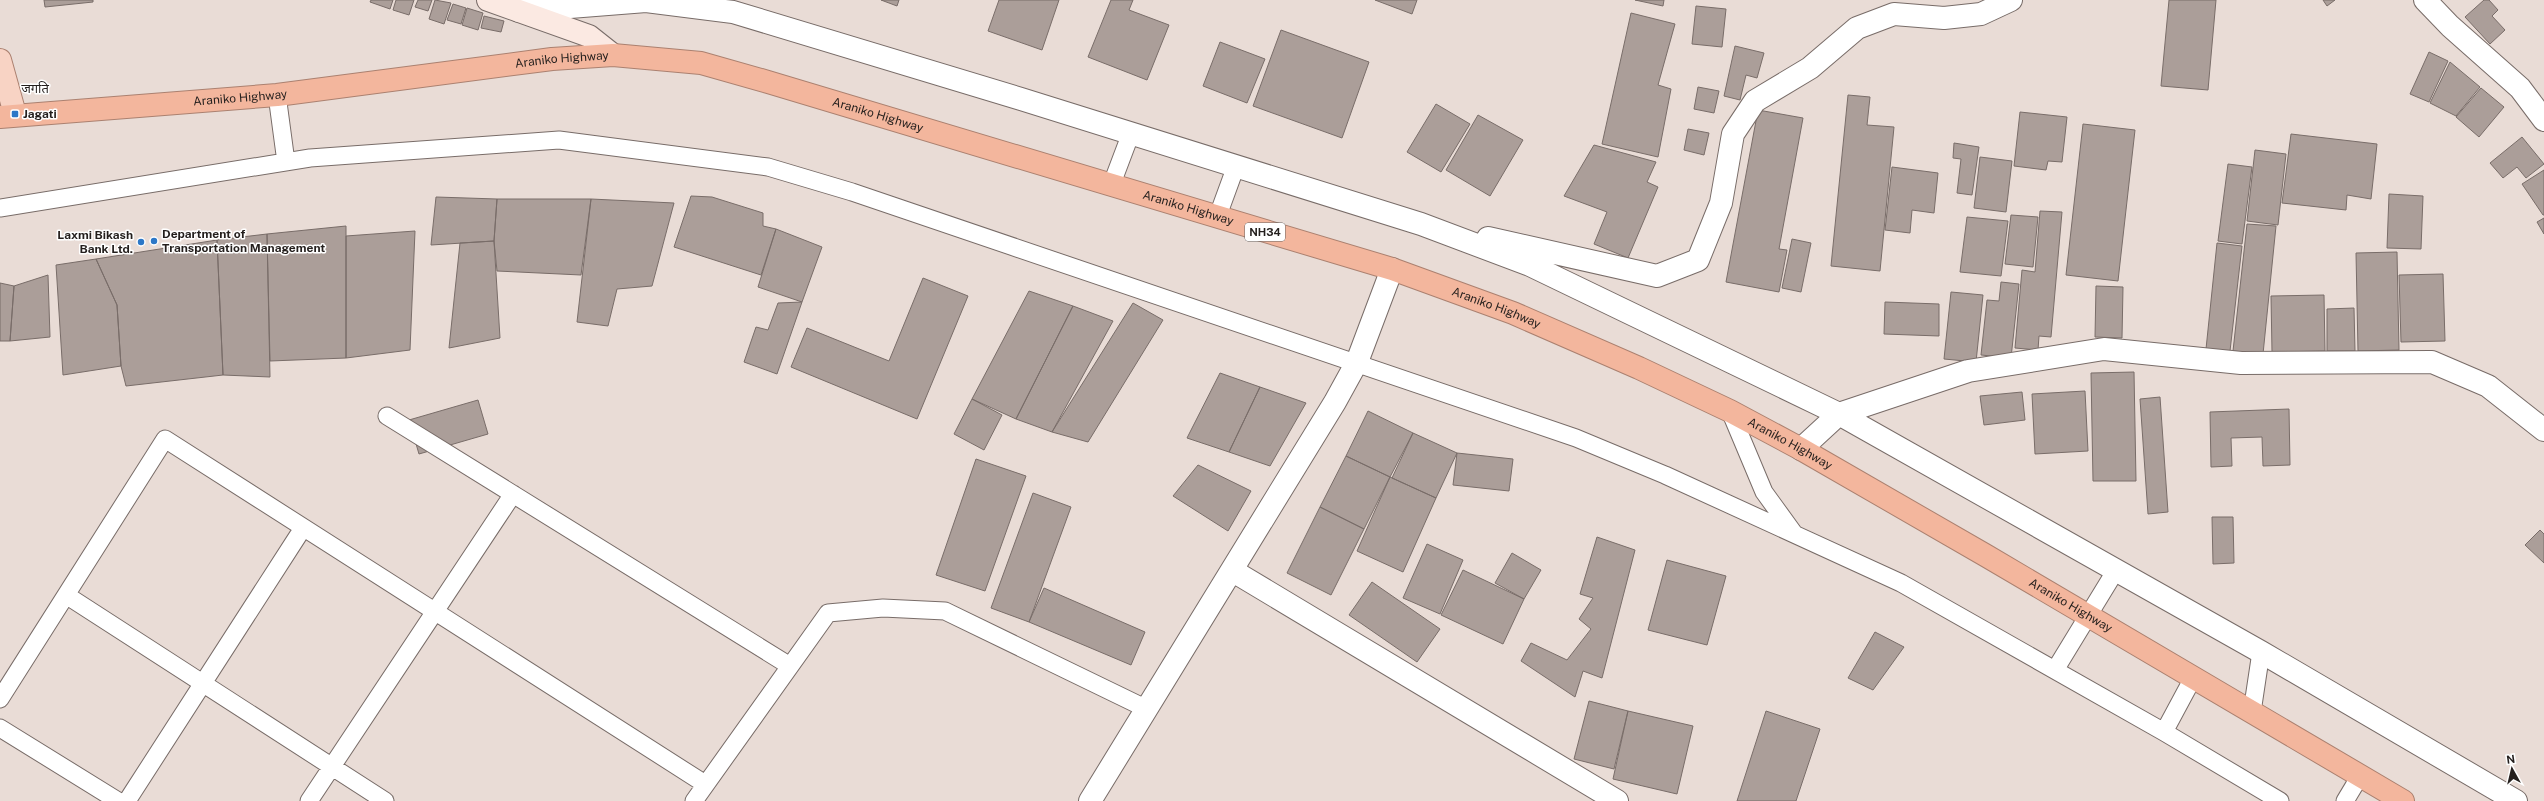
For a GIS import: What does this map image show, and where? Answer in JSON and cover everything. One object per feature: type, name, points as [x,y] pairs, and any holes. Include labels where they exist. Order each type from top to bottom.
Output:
[{"type":"highway","name":"Araniko Highway","points":[[8,116],[277,95],[552,58],[613,56],[701,63],[1392,269],[1513,313],[1730,411],[1801,449],[2087,614],[2403,801]]},
{"type":"main road","points":[[488,0],[589,36],[613,56]]},
{"type":"main road","points":[[0,60],[8,116]]},
{"type":"street","points":[[1421,224],[1657,276],[1698,260],[1721,203],[1733,134],[1755,101],[1810,68],[1857,28],[1894,14],[1944,18],[1981,14],[2011,0]]},
{"type":"street","points":[[2425,0],[2450,26],[2520,88],[2544,120]]},
{"type":"street","points":[[519,11],[646,1],[733,12],[1131,132],[1421,224],[1530,265],[1839,414],[2261,652],[2516,801]]},
{"type":"street","points":[[1090,801],[1233,571],[1356,362],[1392,269]]},
{"type":"street","points":[[1801,449],[1839,414],[1968,371],[2104,349],[2241,363],[2432,362],[2488,386],[2544,430]]},
{"type":"street","points":[[1233,571],[1617,801]]},
{"type":"lane","points":[[277,95],[286,162]]},
{"type":"lane","points":[[1111,186],[1131,132]]},
{"type":"lane","points":[[0,208],[286,162],[559,140],[768,167],[852,192],[1356,362],[1576,438],[1665,475],[1901,583],[2164,732],[2280,801]]},
{"type":"lane","points":[[1218,218],[1236,166]]},
{"type":"lane","points":[[1730,411],[1764,492],[1794,534]]},
{"type":"lane","points":[[387,416],[790,666]]},
{"type":"lane","points":[[0,699],[164,439],[705,784]]},
{"type":"lane","points":[[309,801],[513,494]]},
{"type":"lane","points":[[127,801],[303,528]]},
{"type":"lane","points":[[2055,670],[2087,614],[2116,570]]},
{"type":"lane","points":[[66,595],[385,801]]},
{"type":"lane","points":[[694,801],[828,613],[883,608],[945,610],[1147,709]]},
{"type":"lane","points":[[2252,712],[2261,652]]},
{"type":"lane","points":[[2164,732],[2193,678]]},
{"type":"lane","points":[[0,728],[118,801]]},
{"type":"lane","points":[[2345,801],[2360,776]]},
{"type":"building","points":[[44,0],[93,0],[93,2],[45,7]]},
{"type":"building","points":[[371,0],[393,0],[390,9],[370,2]]},
{"type":"building","points":[[396,0],[414,0],[409,15],[393,10]]},
{"type":"building","points":[[418,0],[432,0],[428,11],[415,7]]},
{"type":"building","points":[[435,0],[451,3],[444,24],[429,19]]},
{"type":"building","points":[[881,0],[899,0],[897,6]]},
{"type":"building","points":[[999,0],[1059,0],[1042,50],[988,31]]},
{"type":"building","points":[[1111,0],[1133,0],[1129,10],[1169,25],[1147,80],[1088,57]]},
{"type":"building","points":[[1375,0],[1417,0],[1412,14]]},
{"type":"building","points":[[1635,0],[1664,0],[1663,6]]},
{"type":"building","points":[[2169,0],[2216,0],[2208,90],[2161,86]]},
{"type":"building","points":[[2323,0],[2335,0],[2327,6]]},
{"type":"building","points":[[2484,0],[2489,0],[2498,10],[2492,16],[2505,30],[2490,44],[2465,17]]},
{"type":"building","points":[[453,4],[466,8],[461,24],[447,20]]},
{"type":"building","points":[[1696,6],[1726,9],[1722,47],[1692,44]]},
{"type":"building","points":[[467,8],[483,13],[478,30],[462,25]]},
{"type":"building","points":[[1631,13],[1675,24],[1658,85],[1671,89],[1658,157],[1602,144]]},
{"type":"building","points":[[484,16],[504,21],[501,32],[481,28]]},
{"type":"building","points":[[1281,30],[1369,62],[1342,138],[1253,106]]},
{"type":"building","points":[[1220,42],[1265,59],[1247,103],[1203,86]]},
{"type":"building","points":[[1735,46],[1764,53],[1757,78],[1746,75],[1740,100],[1724,96]]},
{"type":"building","points":[[2429,52],[2448,61],[2429,102],[2410,94]]},
{"type":"building","points":[[2450,62],[2480,87],[2456,116],[2430,103]]},
{"type":"building","points":[[1698,87],[1719,91],[1714,113],[1694,109]]},
{"type":"building","points":[[2481,88],[2504,107],[2479,137],[2456,117]]},
{"type":"building","points":[[1848,95],[1870,97],[1867,125],[1894,127],[1880,271],[1831,266]]},
{"type":"building","points":[[1436,104],[1470,124],[1441,172],[1407,152]]},
{"type":"building","points":[[1758,110],[1803,118],[1779,249],[1787,250],[1779,292],[1726,282]]},
{"type":"building","points":[[2020,112],[2067,117],[2062,162],[2048,161],[2046,170],[2014,166]]},
{"type":"building","points":[[1478,115],[1523,140],[1490,196],[1446,170]]},
{"type":"building","points":[[2083,124],[2135,130],[2118,281],[2066,275]]},
{"type":"building","points":[[1688,129],[1709,133],[1704,155],[1684,150]]},
{"type":"building","points":[[2291,134],[2377,144],[2371,199],[2347,195],[2346,210],[2282,203]]},
{"type":"building","points":[[2522,137],[2544,164],[2526,178],[2517,167],[2503,178],[2490,163]]},
{"type":"building","points":[[1954,143],[1979,147],[1972,195],[1957,193],[1961,159],[1953,158]]},
{"type":"building","points":[[1594,145],[1656,162],[1647,182],[1658,187],[1628,258],[1594,244],[1607,212],[1564,196]]},
{"type":"building","points":[[2255,150],[2286,154],[2278,225],[2247,221]]},
{"type":"building","points":[[1980,157],[2012,161],[2006,212],[1974,208]]},
{"type":"building","points":[[2228,164],[2252,167],[2242,244],[2218,241]]},
{"type":"building","points":[[1892,167],[1938,173],[1934,213],[1912,210],[1910,233],[1885,230]]},
{"type":"building","points":[[2544,170],[2544,215],[2543,215],[2522,184]]},
{"type":"building","points":[[2389,194],[2423,196],[2421,249],[2387,248]]},
{"type":"building","points":[[691,196],[712,197],[763,213],[763,226],[776,229],[761,275],[674,247]]},
{"type":"building","points":[[436,197],[497,199],[494,241],[431,245]]},
{"type":"building","points":[[497,199],[591,199],[581,275],[497,271],[494,241]]},
{"type":"building","points":[[591,199],[674,203],[652,286],[617,289],[608,326],[577,322]]},
{"type":"building","points":[[2040,211],[2062,212],[2051,337],[2039,336],[2038,350],[2015,348],[2022,270],[2035,272]]},
{"type":"building","points":[[2011,215],[2038,217],[2033,267],[2005,264]]},
{"type":"building","points":[[1967,217],[2008,221],[2001,276],[1960,272]]},
{"type":"building","points":[[2544,218],[2544,234],[2537,222]]},
{"type":"building","points":[[2247,224],[2276,226],[2263,354],[2233,351]]},
{"type":"building","points":[[346,226],[346,358],[270,361],[267,234]]},
{"type":"building","points":[[776,229],[822,247],[802,302],[758,287]]},
{"type":"building","points":[[415,231],[410,350],[346,358],[346,236]]},
{"type":"building","points":[[267,234],[270,377],[223,375],[217,240]]},
{"type":"building","points":[[1792,239],[1811,243],[1801,292],[1782,288]]},
{"type":"building","points":[[217,240],[223,375],[126,386],[121,366],[117,305],[96,259]]},
{"type":"building","points":[[494,241],[500,338],[449,348],[460,243]]},
{"type":"building","points":[[2217,243],[2242,246],[2230,351],[2206,349]]},
{"type":"building","points":[[2397,252],[2399,350],[2358,351],[2356,253]]},
{"type":"building","points":[[96,259],[117,305],[121,366],[63,375],[56,265]]},
{"type":"building","points":[[2443,274],[2445,341],[2401,342],[2399,275]]},
{"type":"building","points":[[48,275],[50,337],[10,341],[14,286]]},
{"type":"building","points":[[923,278],[968,296],[917,419],[791,367],[807,328],[889,361]]},
{"type":"building","points":[[2001,282],[2019,284],[2011,358],[1981,355],[1987,300],[1999,301]]},
{"type":"building","points":[[0,283],[14,286],[10,341],[0,341]]},
{"type":"building","points":[[2096,286],[2123,287],[2122,338],[2095,337]]},
{"type":"building","points":[[1029,291],[1073,306],[1016,419],[972,399]]},
{"type":"building","points":[[1951,292],[1983,295],[1976,362],[1944,359]]},
{"type":"building","points":[[2324,295],[2325,351],[2272,352],[2271,296]]},
{"type":"building","points":[[802,302],[777,374],[744,362],[756,327],[768,330],[778,303]]},
{"type":"building","points":[[1885,302],[1939,304],[1939,336],[1884,334]]},
{"type":"building","points":[[1133,303],[1163,320],[1088,442],[1052,432]]},
{"type":"building","points":[[1073,306],[1113,321],[1052,432],[1016,419]]},
{"type":"building","points":[[2354,308],[2355,351],[2327,351],[2327,309]]},
{"type":"building","points":[[2134,372],[2136,481],[2093,481],[2091,373]]},
{"type":"building","points":[[1220,373],[1260,387],[1229,452],[1187,438]]},
{"type":"building","points":[[1260,387],[1306,403],[1270,466],[1229,452]]},
{"type":"building","points":[[2085,391],[2088,451],[2035,454],[2032,394]]},
{"type":"building","points":[[2022,392],[2025,420],[1984,425],[1980,396]]},
{"type":"building","points":[[2160,397],[2168,512],[2148,514],[2140,399]]},
{"type":"building","points":[[972,399],[1002,415],[984,450],[954,434]]},
{"type":"building","points":[[478,400],[488,434],[419,454],[409,420]]},
{"type":"building","points":[[2289,409],[2290,465],[2263,466],[2262,437],[2231,438],[2232,466],[2211,467],[2210,412]]},
{"type":"building","points":[[1368,411],[1413,433],[1390,477],[1346,456]]},
{"type":"building","points":[[1413,433],[1457,453],[1436,498],[1392,478]]},
{"type":"building","points":[[1457,453],[1513,459],[1509,491],[1453,485]]},
{"type":"building","points":[[1346,456],[1390,477],[1364,529],[1320,507]]},
{"type":"building","points":[[976,459],[1026,476],[985,591],[936,575]]},
{"type":"building","points":[[1198,465],[1251,491],[1228,531],[1173,496]]},
{"type":"building","points":[[1390,477],[1436,498],[1403,572],[1357,551]]},
{"type":"building","points":[[1033,493],[1071,507],[1029,622],[991,608]]},
{"type":"building","points":[[1320,507],[1364,529],[1331,595],[1287,573]]},
{"type":"building","points":[[2212,517],[2233,517],[2234,563],[2213,564]]},
{"type":"building","points":[[2540,530],[2544,534],[2544,563],[2525,545]]},
{"type":"building","points":[[1597,537],[1635,550],[1602,678],[1583,671],[1575,697],[1521,661],[1531,643],[1567,660],[1591,629],[1579,619],[1593,598],[1580,594]]},
{"type":"building","points":[[1427,544],[1463,560],[1440,614],[1403,598]]},
{"type":"building","points":[[1512,553],[1541,570],[1524,599],[1495,583]]},
{"type":"building","points":[[1667,560],[1726,576],[1707,645],[1648,630]]},
{"type":"building","points":[[1463,570],[1524,599],[1503,644],[1441,615]]},
{"type":"building","points":[[1372,582],[1440,629],[1417,662],[1349,615]]},
{"type":"building","points":[[1044,588],[1145,632],[1131,665],[1029,622]]},
{"type":"building","points":[[1875,632],[1904,647],[1873,690],[1848,678]]},
{"type":"building","points":[[1589,701],[1628,711],[1614,769],[1574,759]]},
{"type":"building","points":[[1628,711],[1693,726],[1677,794],[1613,779]]},
{"type":"building","points":[[1766,711],[1820,729],[1796,801],[1737,801]]},
{"type":"place","name":"Jagati","points":[[15,114]]},
{"type":"place","name":"Department of Transportation Management","points":[[154,241]]},
{"type":"place","name":"Laxmi Bikash Bank Ltd.","points":[[141,242]]},
{"type":"district","name":"जगति","points":[[35,88]]}]
